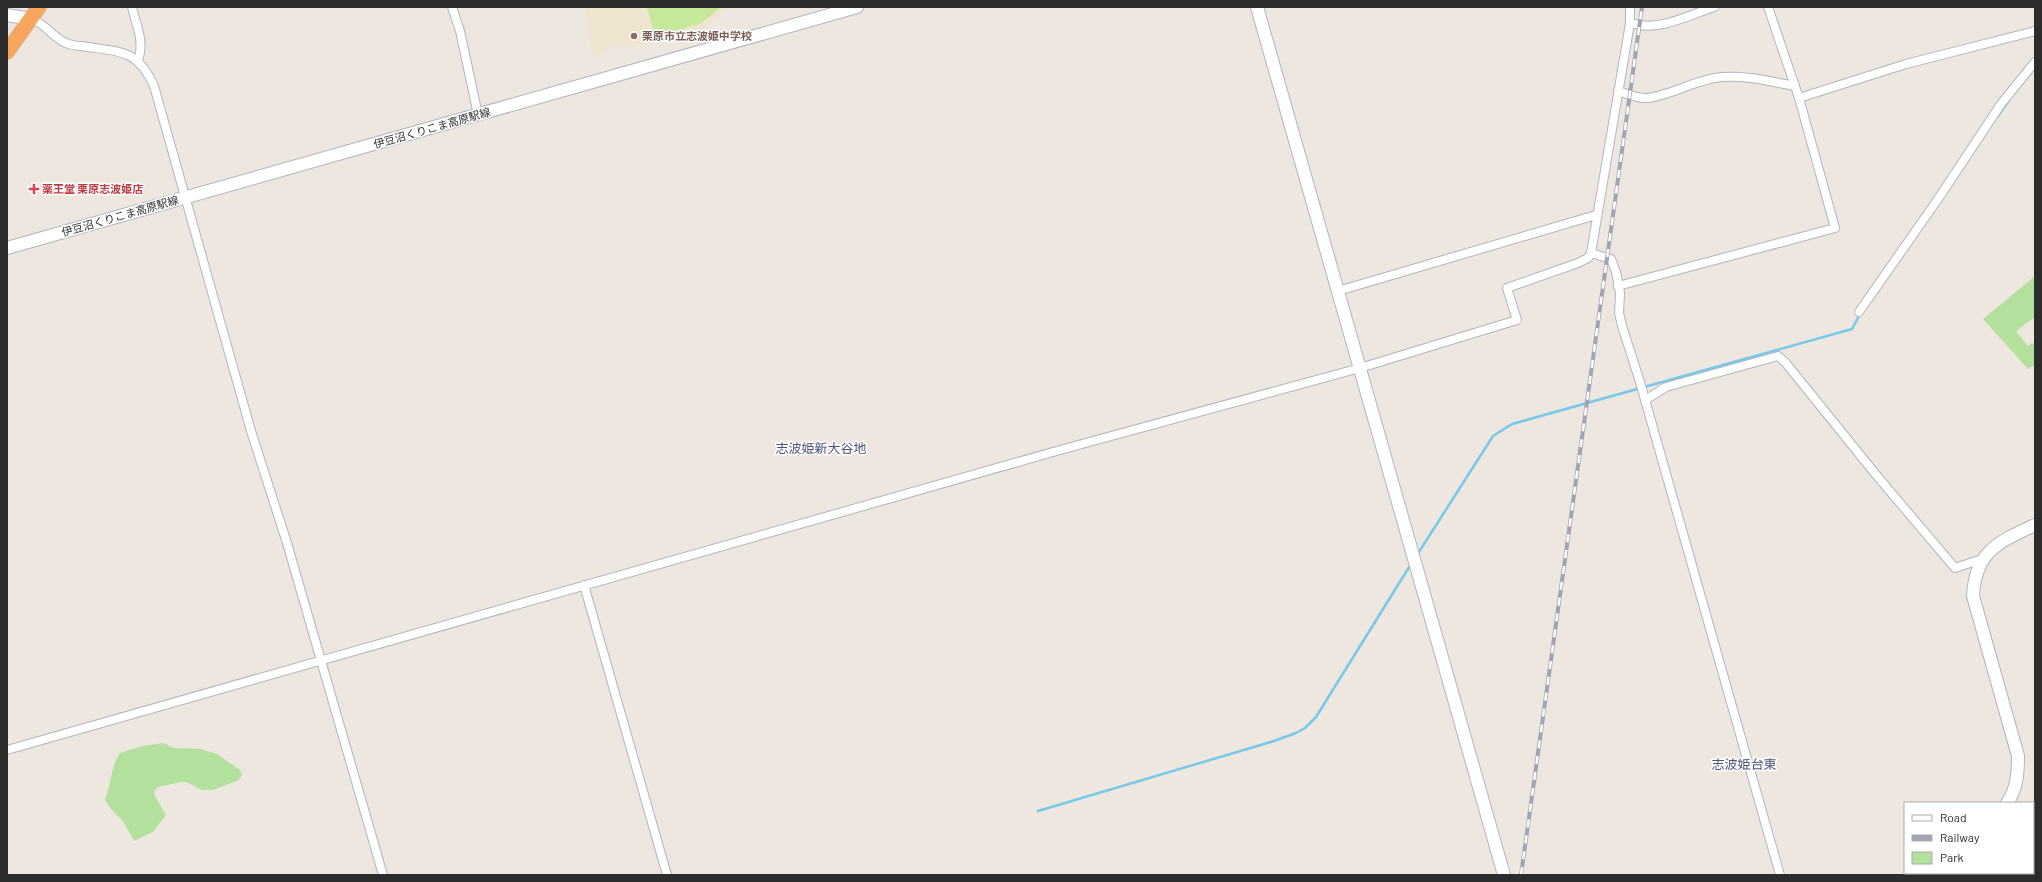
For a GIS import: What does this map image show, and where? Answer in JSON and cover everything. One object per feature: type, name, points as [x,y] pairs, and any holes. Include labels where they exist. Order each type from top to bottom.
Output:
[{"type":"highway","points":[[7,52],[39,7]]},
{"type":"street","points":[[132,7],[141,41],[142,50],[138,60]]},
{"type":"street","points":[[452,7],[460,31],[478,115]]},
{"type":"street","name":"伊豆沼くりこま高原駅線","points":[[7,248],[478,115],[824,11],[857,7]]},
{"type":"street","points":[[1257,7],[1504,875]]},
{"type":"street","points":[[7,750],[1045,454],[1360,368],[1517,320],[1507,288],[1578,263],[1588,258],[1591,253],[1596,215],[1630,23],[1630,7]]},
{"type":"street","points":[[1630,23],[1642,26],[1661,25],[1714,7]]},
{"type":"street","points":[[1618,286],[1835,228],[1799,98],[1768,7]]},
{"type":"street","points":[[7,15],[36,21],[58,39],[68,44],[112,50],[132,56],[138,60],[148,73],[154,86],[251,431],[287,543],[383,875]]},
{"type":"street","points":[[1799,98],[1906,64],[2035,31]]},
{"type":"street","points":[[1859,312],[1938,199],[2001,104],[2035,62]]},
{"type":"street","points":[[1618,91],[1634,96],[1648,98],[1705,80],[1722,77],[1749,78],[1795,86]]},
{"type":"street","points":[[1338,291],[1596,215]]},
{"type":"street","points":[[1591,253],[1611,260],[1618,286],[1619,313],[1622,326],[1640,382],[1780,875]]},
{"type":"street","points":[[1644,397],[1666,387],[1778,356],[1785,362],[1877,476],[1955,568],[1982,559]]},
{"type":"street","points":[[2008,802],[2013,795],[2018,773],[2018,756],[1972,596],[1974,581],[1982,559],[1995,545],[2035,525]]},
{"type":"street","points":[[584,585],[667,875]]},
{"type":"shaded area","name":"栗原市立志波姫中学校","points":[[584,7],[728,7],[705,28],[652,44],[609,48],[603,55],[593,57]]},
{"type":"green space","points":[[647,7],[721,7],[700,24],[655,36]]},
{"type":"green space","points":[[2035,276],[2035,317],[2016,331],[2028,346],[2033,343],[2035,346],[2035,365],[2028,369],[1983,319]]},
{"type":"green space","points":[[164,743],[173,748],[201,749],[217,754],[240,770],[242,775],[239,780],[213,790],[202,790],[186,782],[158,787],[154,791],[155,796],[166,815],[153,832],[134,841],[123,821],[111,809],[105,800],[113,769],[120,753],[142,746]]},
{"type":"waterway","points":[[1998,116],[2010,99]]},
{"type":"waterway","points":[[1417,555],[1493,436],[1512,424],[1852,329],[1860,314]]},
{"type":"waterway","points":[[1038,811],[1274,741],[1305,728],[1316,717],[1411,564]]},
{"type":"railway","points":[[1521,875],[1642,7]]},
{"type":"place","name":"栗原市立志波姫中学校","points":[[634,36]]},
{"type":"place","name":"薬王堂 栗原志波姫店","points":[[34,189]]},
{"type":"district","name":"志波姫新大谷地","points":[[821,448]]},
{"type":"district","name":"志波姫台東","points":[[1744,764]]}]
